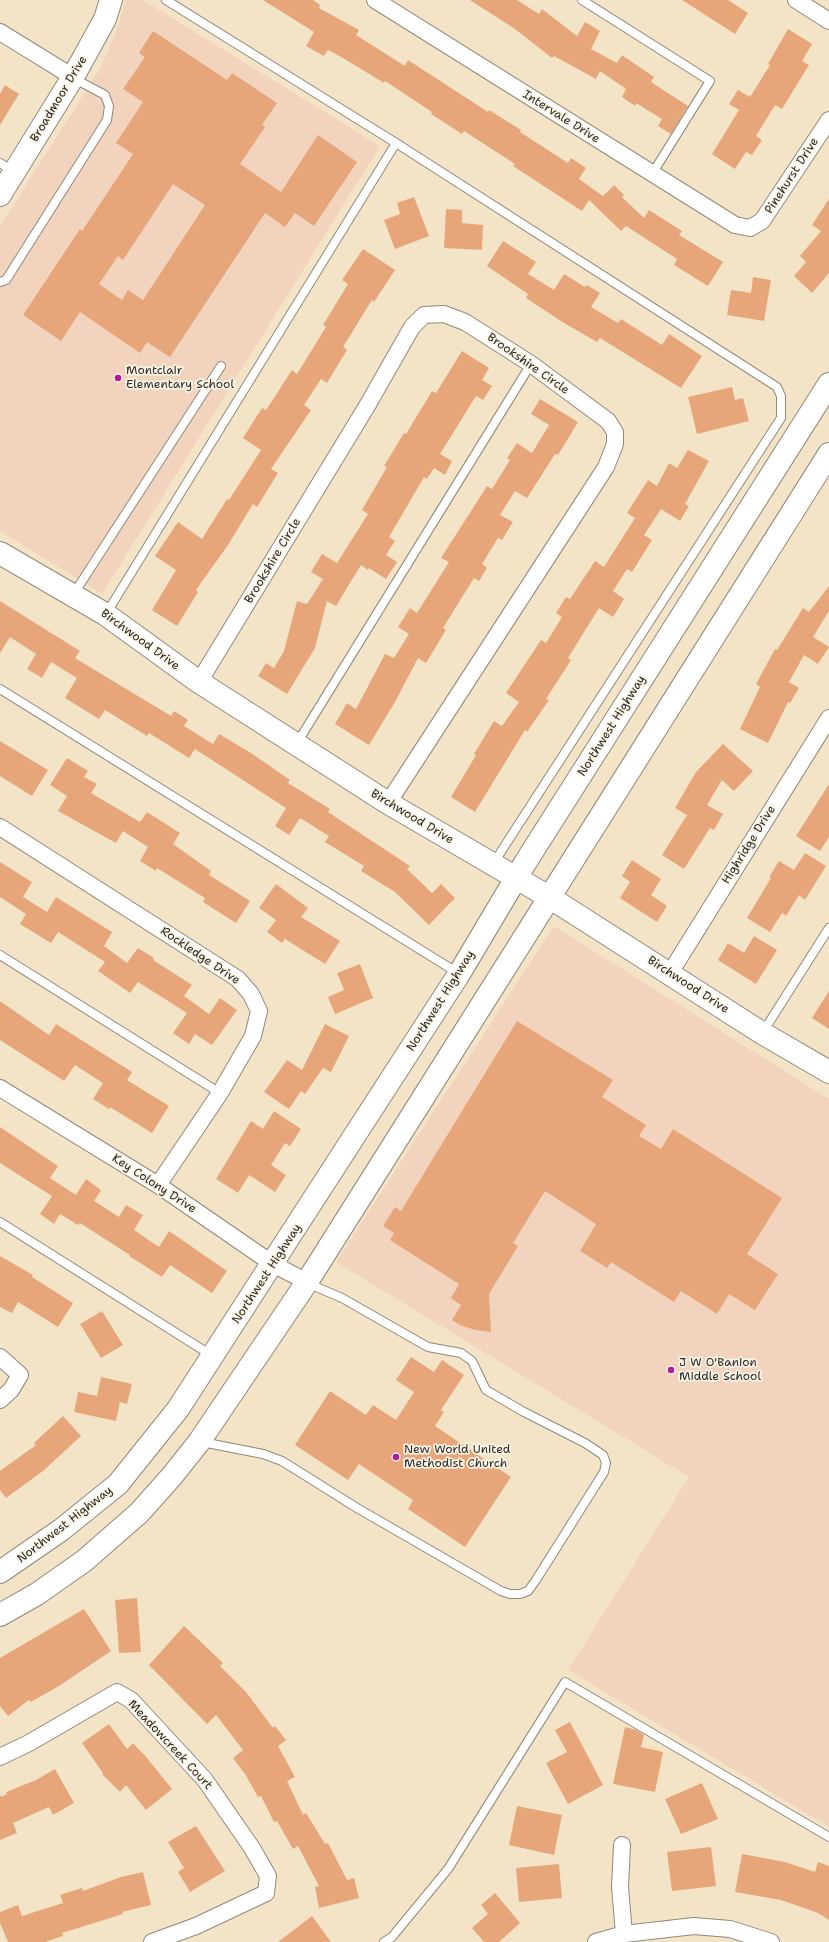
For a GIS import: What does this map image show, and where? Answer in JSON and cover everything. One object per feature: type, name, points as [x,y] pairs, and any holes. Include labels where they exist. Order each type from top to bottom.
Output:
[{"type":"main road","name":"Broadmoor Drive","points":[[0,195],[7,167],[73,78],[105,19],[111,0]]},
{"type":"main road","name":"Northwest Highway","points":[[0,1572],[61,1530],[118,1484],[178,1410],[214,1357],[459,974],[516,878],[829,384]]},
{"type":"main road","points":[[0,1615],[36,1594],[84,1561],[138,1513],[172,1476],[199,1442],[306,1282],[829,454]]},
{"type":"main road","name":"Birchwood Drive","points":[[0,553],[105,614],[199,682],[388,803],[548,897],[670,973],[762,1033],[829,1072]]},
{"type":"street","name":"Intervale Drive","points":[[375,0],[735,226],[750,228]]},
{"type":"street","points":[[796,0],[829,21]]},
{"type":"street","points":[[0,32],[73,78]]},
{"type":"street","name":"Pinehurst Drive","points":[[750,228],[762,221],[829,120]]},
{"type":"street","name":"Brookshire Circle","points":[[199,682],[367,406],[412,327],[424,315],[444,314],[465,322],[531,364],[608,421],[615,432],[615,444],[606,467],[388,803]]},
{"type":"street","name":"Highridge Drive","points":[[670,973],[829,718]]},
{"type":"street","name":"Rockledge Drive","points":[[0,827],[238,979],[251,994],[258,1011],[254,1036],[220,1093],[158,1185]]},
{"type":"street","name":"Key Colony Drive","points":[[0,1088],[158,1185],[273,1264],[306,1282]]},
{"type":"street","points":[[0,1357],[20,1375],[11,1390],[0,1400]]},
{"type":"street","name":"Meadowcreek Court","points":[[0,1757],[29,1743],[117,1692],[131,1700],[206,1780],[252,1848],[268,1876],[266,1893],[196,1926],[152,1942]]},
{"type":"street","points":[[622,1845],[620,1887],[624,1934]]},
{"type":"street","points":[[596,1942],[624,1934],[694,1926],[730,1930],[771,1942]]},
{"type":"lane","points":[[166,0],[396,143],[778,387],[781,396],[781,418],[492,865]]},
{"type":"lane","points":[[582,0],[710,81],[652,174]]},
{"type":"lane","points":[[0,282],[6,280],[107,120],[109,106],[105,95],[73,78]]},
{"type":"lane","points":[[105,614],[396,143]]},
{"type":"lane","points":[[297,744],[531,364]]},
{"type":"lane","points":[[73,596],[221,366]]},
{"type":"lane","points":[[0,689],[459,974]]},
{"type":"lane","points":[[762,1033],[829,928]]},
{"type":"lane","points":[[0,955],[220,1093]]},
{"type":"lane","points":[[0,1222],[214,1357]]},
{"type":"lane","points":[[199,1442],[264,1454],[282,1461],[357,1508],[501,1591],[510,1594],[520,1594],[528,1591],[536,1580],[604,1472],[606,1463],[603,1455],[585,1443],[524,1412],[486,1390],[472,1361],[461,1353],[428,1347],[342,1298],[306,1282]]},
{"type":"lane","points":[[384,1942],[392,1937],[448,1869],[565,1682],[829,1837]]},
{"type":"shaded area","name":"Montclair Elementary School","points":[[125,0],[143,0],[380,146],[102,594],[0,531],[0,226],[101,67],[118,27]]},
{"type":"shaded area","name":"J W O'Banion Middle School","points":[[554,926],[829,1099],[829,1827],[568,1670],[689,1477],[336,1262]]},
{"type":"building","points":[[263,0],[313,0],[320,5],[319,8],[359,30],[356,35],[405,66],[408,60],[488,112],[489,110],[521,130],[520,132],[568,163],[571,158],[586,168],[579,179],[603,196],[614,185],[624,195],[622,197],[644,218],[649,210],[682,231],[679,235],[723,262],[708,286],[674,265],[677,259],[626,226],[621,231],[589,200],[582,211],[513,166],[515,164],[464,131],[462,134],[385,81],[384,83],[328,50],[324,56],[306,46],[314,32]]},
{"type":"building","points":[[470,0],[517,0],[539,14],[542,9],[577,36],[585,22],[600,31],[591,49],[617,63],[622,55],[654,77],[651,82],[688,106],[671,134],[658,126],[662,119],[636,103],[635,106],[622,97],[626,89],[600,71],[596,79],[554,56],[552,58],[515,29]]},
{"type":"building","points":[[682,0],[728,0],[748,13],[735,34]]},
{"type":"building","points":[[788,29],[812,44],[802,61],[809,65],[782,109],[775,105],[756,136],[762,140],[752,155],[746,152],[735,169],[712,154],[739,110],[729,104],[738,90],[750,97],[770,65],[768,64]]},
{"type":"building","points":[[153,31],[227,80],[232,73],[277,103],[262,125],[265,127],[240,164],[281,192],[318,135],[357,162],[314,226],[295,213],[285,227],[265,213],[170,357],[147,342],[140,353],[80,312],[61,341],[23,315],[80,229],[82,231],[133,154],[116,143],[143,102],[123,89],[145,57],[139,53]],"holes":[[[173,184],[205,205],[143,300],[128,290],[122,300],[99,284],[118,256],[123,260]]]},
{"type":"building","points":[[5,85],[19,94],[0,125],[0,94]]},
{"type":"building","points":[[414,197],[429,236],[395,249],[384,220],[400,214],[397,203]]},
{"type":"building","points":[[829,199],[829,273],[812,293],[794,276],[806,262],[800,256],[821,231],[812,225]]},
{"type":"building","points":[[446,209],[462,210],[462,223],[483,225],[482,250],[444,248]]},
{"type":"building","points":[[503,241],[536,262],[528,274],[554,290],[564,274],[585,287],[587,285],[600,293],[591,307],[618,323],[621,319],[662,345],[669,334],[702,356],[681,388],[600,338],[597,342],[564,323],[526,298],[528,294],[487,266]]},
{"type":"building","points":[[363,249],[395,270],[374,302],[372,300],[343,347],[347,350],[327,383],[321,379],[304,405],[311,410],[271,469],[278,473],[257,507],[253,504],[228,545],[196,590],[198,592],[177,626],[152,610],[176,570],[155,556],[178,522],[202,539],[227,499],[229,500],[261,450],[243,438],[262,408],[266,410],[292,370],[297,374],[326,327],[323,325],[348,284],[342,280]]},
{"type":"building","points":[[753,277],[771,280],[764,321],[727,315],[731,290],[751,293]]},
{"type":"building","points":[[462,351],[489,368],[482,380],[492,386],[483,400],[476,396],[440,454],[452,461],[445,475],[434,468],[427,479],[424,477],[389,537],[395,541],[386,555],[397,562],[386,579],[369,568],[368,570],[361,565],[336,606],[327,601],[315,648],[287,694],[258,676],[266,663],[274,668],[284,651],[297,601],[307,604],[323,579],[311,572],[322,554],[337,563],[368,514],[362,510],[387,467],[384,466],[404,433],[406,434],[432,391],[436,393]]},
{"type":"building","points":[[732,387],[735,400],[743,398],[749,421],[697,434],[688,397]]},
{"type":"building","points":[[540,399],[578,422],[558,455],[555,454],[527,498],[515,491],[500,515],[513,522],[502,540],[498,538],[482,564],[487,568],[479,581],[474,578],[443,628],[446,630],[426,663],[418,658],[395,702],[369,745],[335,724],[347,703],[356,709],[385,654],[394,658],[409,634],[398,627],[410,608],[417,613],[449,562],[441,558],[487,486],[492,489],[510,460],[507,458],[517,443],[532,453],[549,425],[531,414]]},
{"type":"building","points":[[688,450],[709,461],[685,504],[689,506],[680,521],[661,509],[644,535],[652,540],[632,572],[627,569],[613,591],[624,599],[613,617],[599,608],[568,658],[571,660],[546,699],[549,700],[527,732],[525,730],[475,812],[451,797],[494,721],[502,726],[519,702],[506,693],[541,640],[546,643],[562,617],[556,613],[566,597],[570,599],[595,561],[604,567],[635,518],[627,513],[648,480],[657,486],[669,463],[677,468]]},
{"type":"building","points":[[829,586],[829,611],[813,637],[829,647],[818,664],[804,655],[789,682],[799,688],[790,703],[788,702],[768,743],[740,729],[760,687],[756,684],[775,649],[777,650],[803,608],[809,612]]},
{"type":"building","points":[[0,601],[80,651],[75,658],[171,716],[174,711],[188,720],[184,726],[213,744],[219,734],[251,753],[290,780],[288,783],[330,809],[328,812],[410,866],[407,869],[432,893],[441,884],[455,898],[429,925],[395,892],[361,871],[364,866],[325,842],[329,836],[300,818],[289,835],[275,826],[286,808],[195,749],[189,758],[149,733],[147,736],[105,710],[99,719],[65,698],[77,678],[51,662],[42,678],[27,669],[36,654],[10,637],[0,653]]},
{"type":"building","points":[[0,741],[48,770],[32,796],[0,776]]},
{"type":"building","points":[[723,744],[753,771],[734,791],[722,780],[707,805],[723,814],[714,830],[710,828],[684,869],[662,855],[687,815],[675,808],[696,772]]},
{"type":"building","points":[[67,758],[88,771],[84,777],[97,784],[91,793],[140,822],[147,812],[180,833],[173,844],[211,871],[209,875],[250,901],[236,923],[203,902],[205,898],[157,868],[156,871],[140,861],[148,847],[123,831],[116,843],[58,811],[67,796],[50,785]]},
{"type":"building","points":[[829,784],[829,837],[820,851],[796,836]]},
{"type":"building","points":[[805,853],[826,866],[805,900],[799,895],[786,916],[782,913],[770,932],[747,918],[771,878],[769,877],[779,861],[794,870]]},
{"type":"building","points":[[632,860],[661,879],[651,895],[667,906],[657,922],[620,898],[630,882],[622,876]]},
{"type":"building","points":[[0,862],[32,882],[23,897],[47,912],[56,897],[112,932],[104,946],[127,963],[138,948],[154,958],[153,960],[192,985],[184,996],[209,1014],[220,998],[237,1010],[212,1045],[195,1034],[189,1044],[173,1033],[187,1013],[138,982],[130,993],[98,971],[105,962],[58,932],[51,943],[20,924],[26,914],[0,897]]},
{"type":"building","points":[[276,884],[308,908],[301,917],[340,941],[325,964],[285,939],[282,943],[267,932],[276,920],[259,908]]},
{"type":"building","points":[[754,936],[777,950],[756,984],[718,960],[728,943],[744,953]]},
{"type":"building","points":[[360,964],[373,998],[335,1014],[328,997],[344,990],[337,973]]},
{"type":"building","points":[[829,991],[829,1029],[812,1018]]},
{"type":"building","points":[[0,1001],[49,1035],[56,1024],[132,1072],[127,1080],[169,1106],[152,1133],[110,1107],[109,1109],[93,1099],[103,1083],[75,1065],[64,1081],[0,1040]]},
{"type":"building","points":[[517,1021],[613,1080],[602,1097],[646,1125],[639,1136],[661,1149],[673,1129],[782,1198],[747,1254],[778,1274],[755,1310],[729,1294],[717,1314],[681,1291],[674,1302],[611,1262],[607,1268],[580,1251],[596,1224],[545,1191],[513,1243],[518,1246],[489,1294],[491,1332],[475,1330],[460,1325],[452,1320],[461,1305],[451,1298],[459,1284],[390,1240],[394,1233],[383,1226],[395,1207],[401,1211]]},
{"type":"building","points":[[325,1024],[349,1036],[331,1072],[323,1068],[305,1094],[301,1091],[289,1109],[264,1092],[287,1060],[302,1070]]},
{"type":"building","points":[[274,1111],[301,1129],[290,1146],[285,1143],[271,1165],[286,1175],[275,1192],[249,1175],[238,1193],[216,1179],[251,1121],[263,1129]]},
{"type":"building","points":[[0,1127],[58,1166],[50,1178],[76,1195],[86,1179],[101,1190],[94,1201],[119,1217],[126,1205],[143,1215],[134,1230],[159,1247],[169,1231],[227,1271],[212,1293],[170,1265],[162,1277],[80,1223],[78,1225],[60,1214],[54,1224],[40,1214],[52,1196],[0,1163]]},
{"type":"building","points":[[0,1256],[33,1275],[32,1277],[73,1303],[58,1327],[18,1302],[12,1313],[0,1307]]},
{"type":"building","points":[[102,1311],[123,1345],[101,1358],[80,1324]]},
{"type":"building","name":"New World United Methodist Church","points":[[411,1357],[434,1372],[442,1360],[464,1375],[441,1410],[444,1412],[435,1426],[511,1477],[465,1547],[408,1509],[413,1500],[359,1464],[348,1480],[295,1445],[330,1391],[366,1415],[373,1405],[396,1420],[414,1392],[396,1380]]},
{"type":"building","points":[[101,1377],[132,1384],[127,1404],[120,1402],[116,1421],[74,1412],[78,1392],[97,1396]]},
{"type":"building","points":[[63,1416],[81,1436],[43,1471],[6,1498],[0,1490],[0,1471],[36,1445],[34,1443]]},
{"type":"building","points":[[137,1598],[141,1652],[119,1653],[115,1600]]},
{"type":"building","points":[[84,1609],[111,1651],[59,1686],[31,1702],[29,1700],[8,1716],[0,1706],[0,1658]]},
{"type":"building","points":[[184,1626],[223,1663],[220,1666],[246,1692],[273,1728],[275,1726],[286,1740],[278,1746],[295,1777],[287,1781],[303,1815],[306,1813],[325,1844],[328,1843],[347,1880],[354,1878],[359,1898],[319,1908],[315,1887],[319,1886],[298,1846],[293,1849],[277,1821],[274,1822],[261,1796],[258,1797],[245,1774],[233,1758],[243,1750],[216,1715],[207,1724],[149,1665]]},
{"type":"building","points":[[570,1722],[603,1785],[568,1804],[546,1763],[567,1752],[555,1730]]},
{"type":"building","points":[[109,1724],[127,1749],[133,1743],[172,1789],[146,1810],[126,1785],[120,1792],[102,1774],[103,1773],[82,1743]]},
{"type":"building","points":[[625,1727],[636,1730],[644,1735],[641,1747],[663,1752],[655,1792],[613,1784]]},
{"type":"building","points":[[55,1769],[74,1803],[53,1815],[49,1807],[13,1823],[17,1833],[0,1840],[0,1794],[1,1797],[7,1794],[6,1792],[36,1780]]},
{"type":"building","points":[[702,1783],[718,1819],[681,1834],[665,1799]]},
{"type":"building","points":[[517,1806],[562,1815],[554,1855],[509,1845]]},
{"type":"building","points":[[196,1826],[225,1871],[190,1892],[178,1872],[184,1868],[168,1842]]},
{"type":"building","points":[[711,1847],[716,1886],[672,1891],[667,1852]]},
{"type":"building","points":[[742,1854],[785,1862],[815,1872],[818,1862],[829,1866],[829,1920],[818,1913],[781,1900],[735,1892]]},
{"type":"building","points":[[559,1864],[562,1898],[519,1902],[516,1868]]},
{"type":"building","points":[[143,1872],[151,1905],[122,1912],[123,1914],[62,1933],[63,1936],[45,1942],[8,1942],[0,1923],[0,1912],[18,1905],[22,1916],[63,1903],[60,1895],[82,1888],[83,1891],[121,1877]]},
{"type":"building","points":[[495,1893],[520,1923],[499,1942],[484,1942],[472,1928],[488,1914],[481,1905]]},
{"type":"building","points":[[312,1916],[331,1942],[278,1942]]},
{"type":"place","name":"Montclair Elementary School","points":[[118,378]]},
{"type":"place","name":"J W O'Banion Middle School","points":[[671,1370]]},
{"type":"place","name":"New World United Methodist Church","points":[[396,1457]]}]
